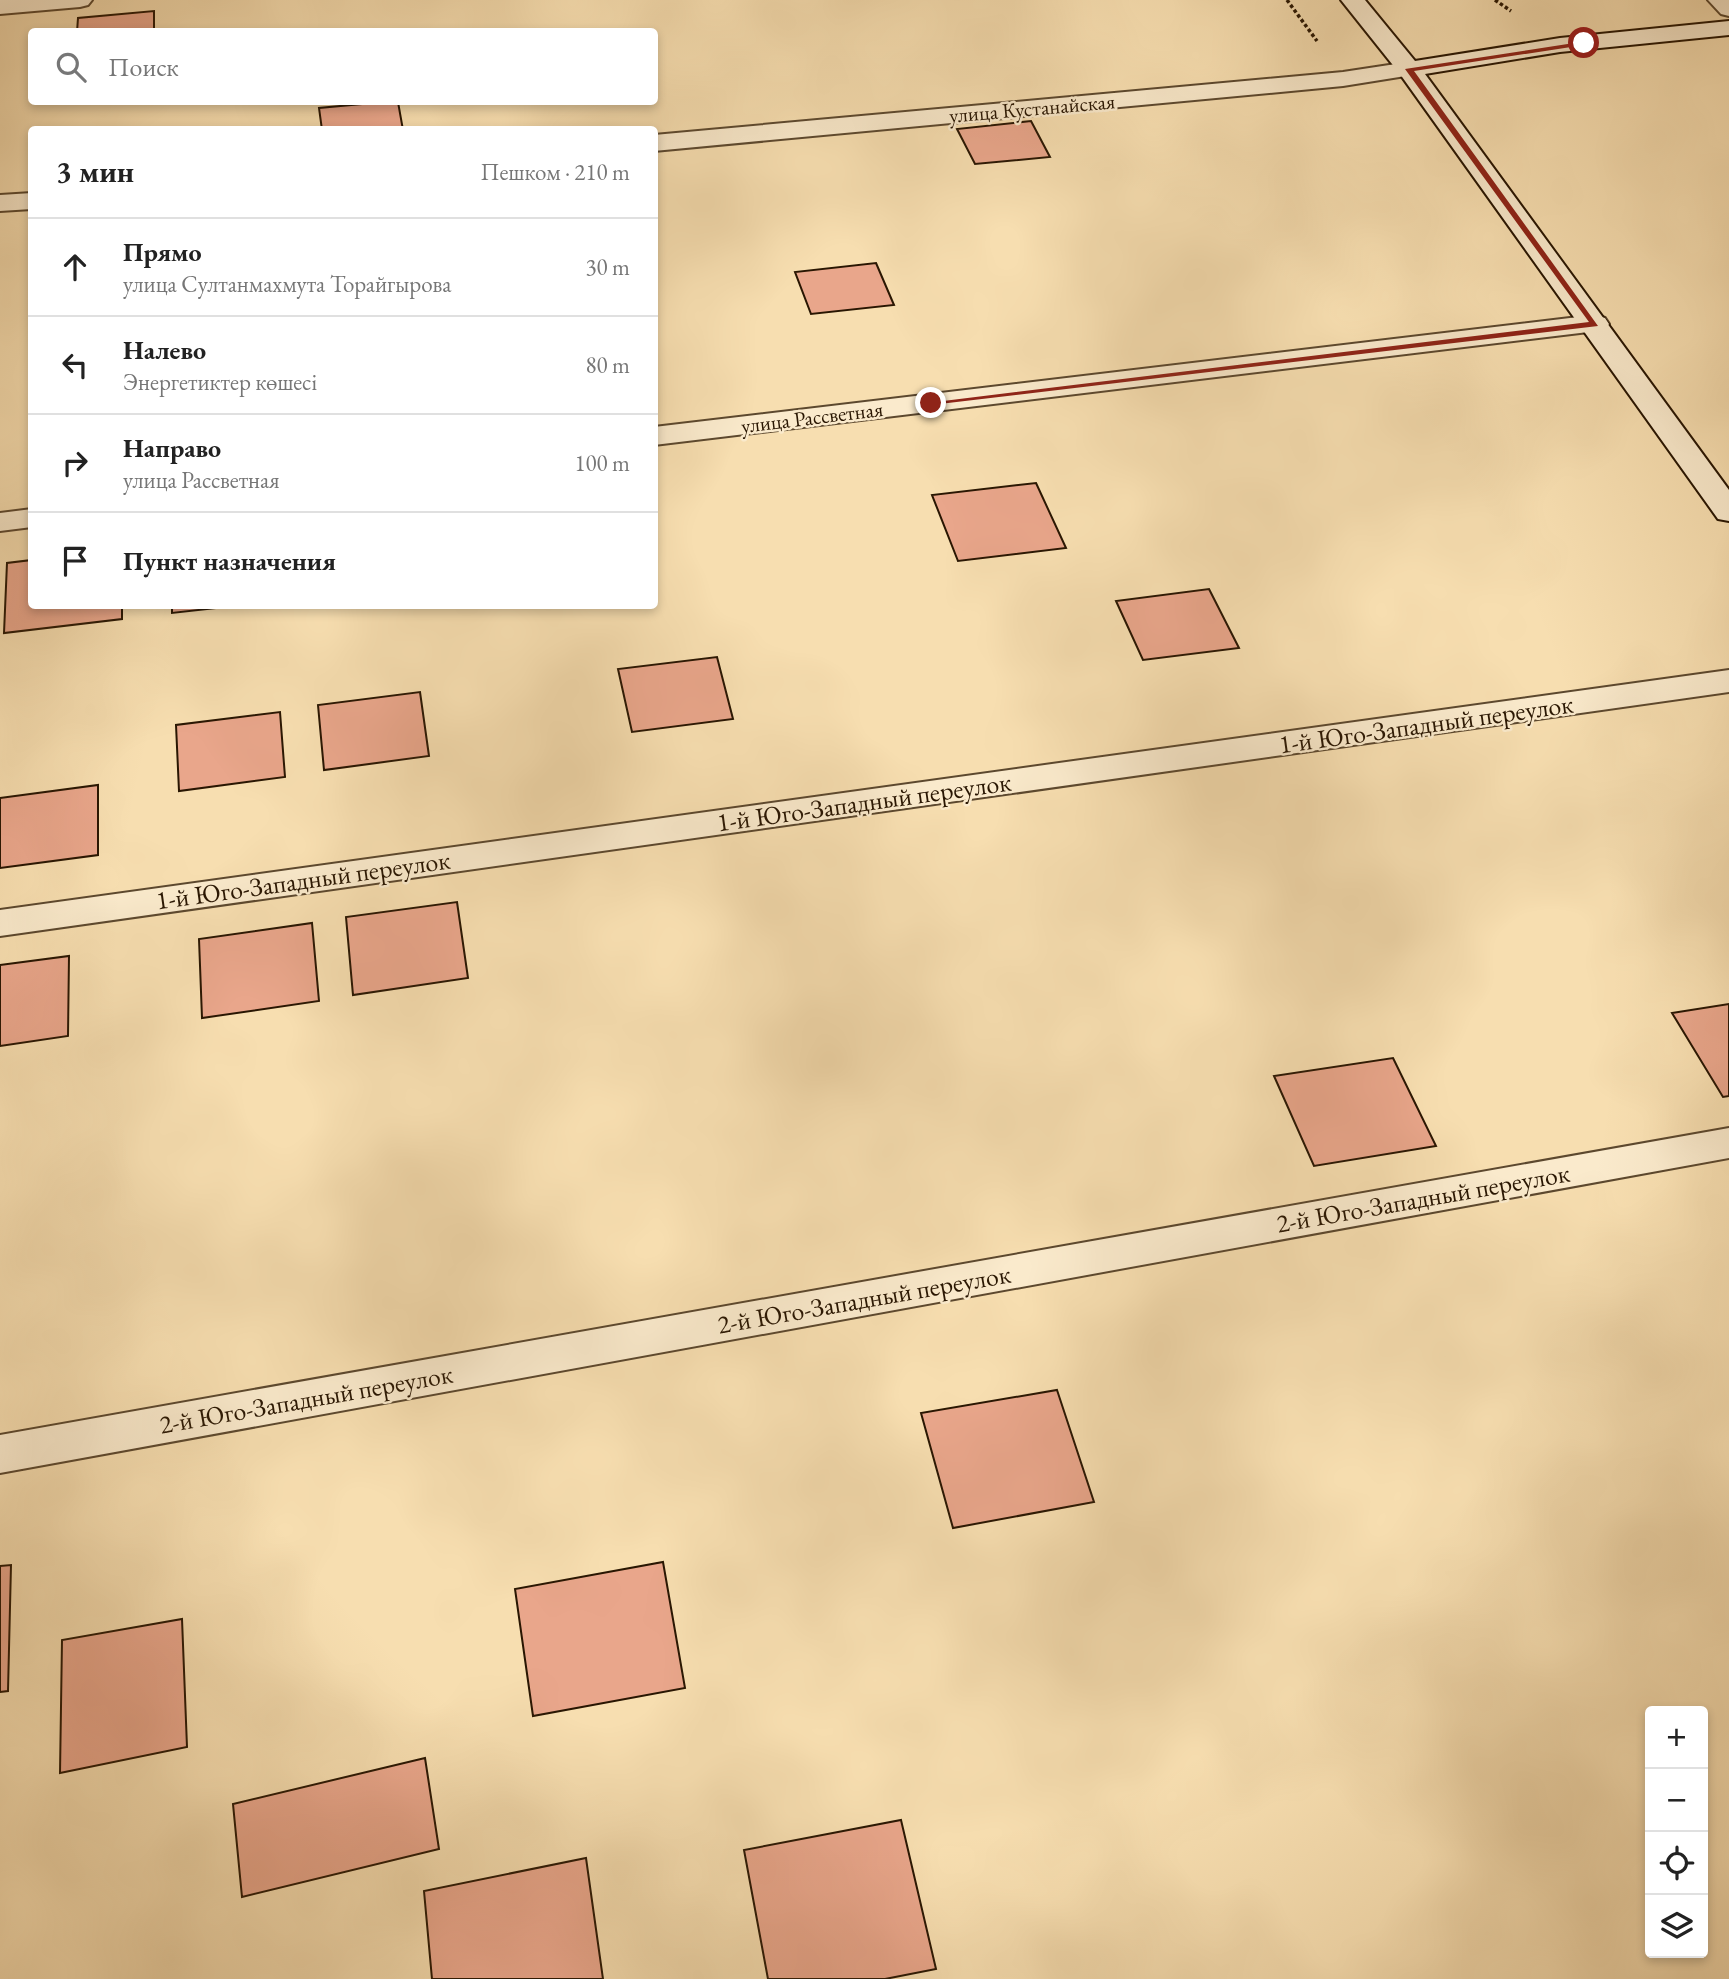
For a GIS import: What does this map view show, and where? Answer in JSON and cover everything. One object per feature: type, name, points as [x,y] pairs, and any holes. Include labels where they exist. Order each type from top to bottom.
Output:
[{"type":"street","points":[[0,7],[80,0]]},
{"type":"street","points":[[1353,0],[1409,69],[1729,512]]},
{"type":"street","points":[[1720,0],[1729,9]]},
{"type":"street","name":"улица Кустанайская","points":[[658,143],[1343,79],[1560,46],[1729,28]]},
{"type":"street","points":[[0,204],[28,201]]},
{"type":"street","name":"улица Рассветная","points":[[658,436],[1595,324]]},
{"type":"street","points":[[0,522],[28,518]]},
{"type":"street","name":"1-й Юго-Западный переулок","points":[[0,923],[1729,681]]},
{"type":"street","name":"2-й Юго-Западный переулок","points":[[0,1454],[1729,1143]]},
{"type":"building","points":[[154,11],[154,28],[77,28],[78,18]]},
{"type":"building","points":[[399,105],[402,126],[321,126],[319,108]]},
{"type":"building","points":[[1031,121],[1050,157],[975,164],[957,129]]},
{"type":"building","points":[[876,263],[894,305],[811,314],[795,272]]},
{"type":"building","points":[[1036,483],[1066,548],[958,561],[932,495]]},
{"type":"building","points":[[28,560],[28,609],[122,609],[122,619],[4,633],[7,563]]},
{"type":"building","points":[[1209,589],[1239,648],[1143,660],[1116,601]]},
{"type":"building","points":[[172,609],[207,609],[172,613]]},
{"type":"building","points":[[717,657],[733,719],[632,732],[618,669]]},
{"type":"building","points":[[420,692],[429,756],[324,770],[318,705]]},
{"type":"building","points":[[280,712],[285,777],[179,791],[176,725]]},
{"type":"building","points":[[98,785],[98,855],[0,868],[0,798]]},
{"type":"building","points":[[457,902],[468,978],[353,995],[346,917]]},
{"type":"building","points":[[312,923],[319,1001],[202,1018],[199,939]]},
{"type":"building","points":[[69,956],[68,1036],[0,1046],[0,965]]},
{"type":"building","points":[[1729,1004],[1729,1096],[1723,1097],[1672,1013]]},
{"type":"building","points":[[1393,1058],[1436,1146],[1314,1166],[1274,1076]]},
{"type":"building","points":[[1057,1390],[1094,1502],[953,1528],[921,1413]]},
{"type":"building","points":[[663,1562],[685,1688],[533,1716],[515,1589]]},
{"type":"building","points":[[11,1565],[8,1691],[0,1692],[0,1566]]},
{"type":"building","points":[[182,1619],[187,1747],[60,1773],[62,1640]]},
{"type":"building","points":[[425,1758],[439,1849],[242,1897],[233,1804]]},
{"type":"building","points":[[901,1820],[936,1969],[885,1979],[768,1979],[744,1850]]},
{"type":"building","points":[[586,1858],[603,1979],[432,1979],[424,1891]]},
{"type":"route","points":[[931,403],[1595,324],[1409,69],[1584,43]]}]
